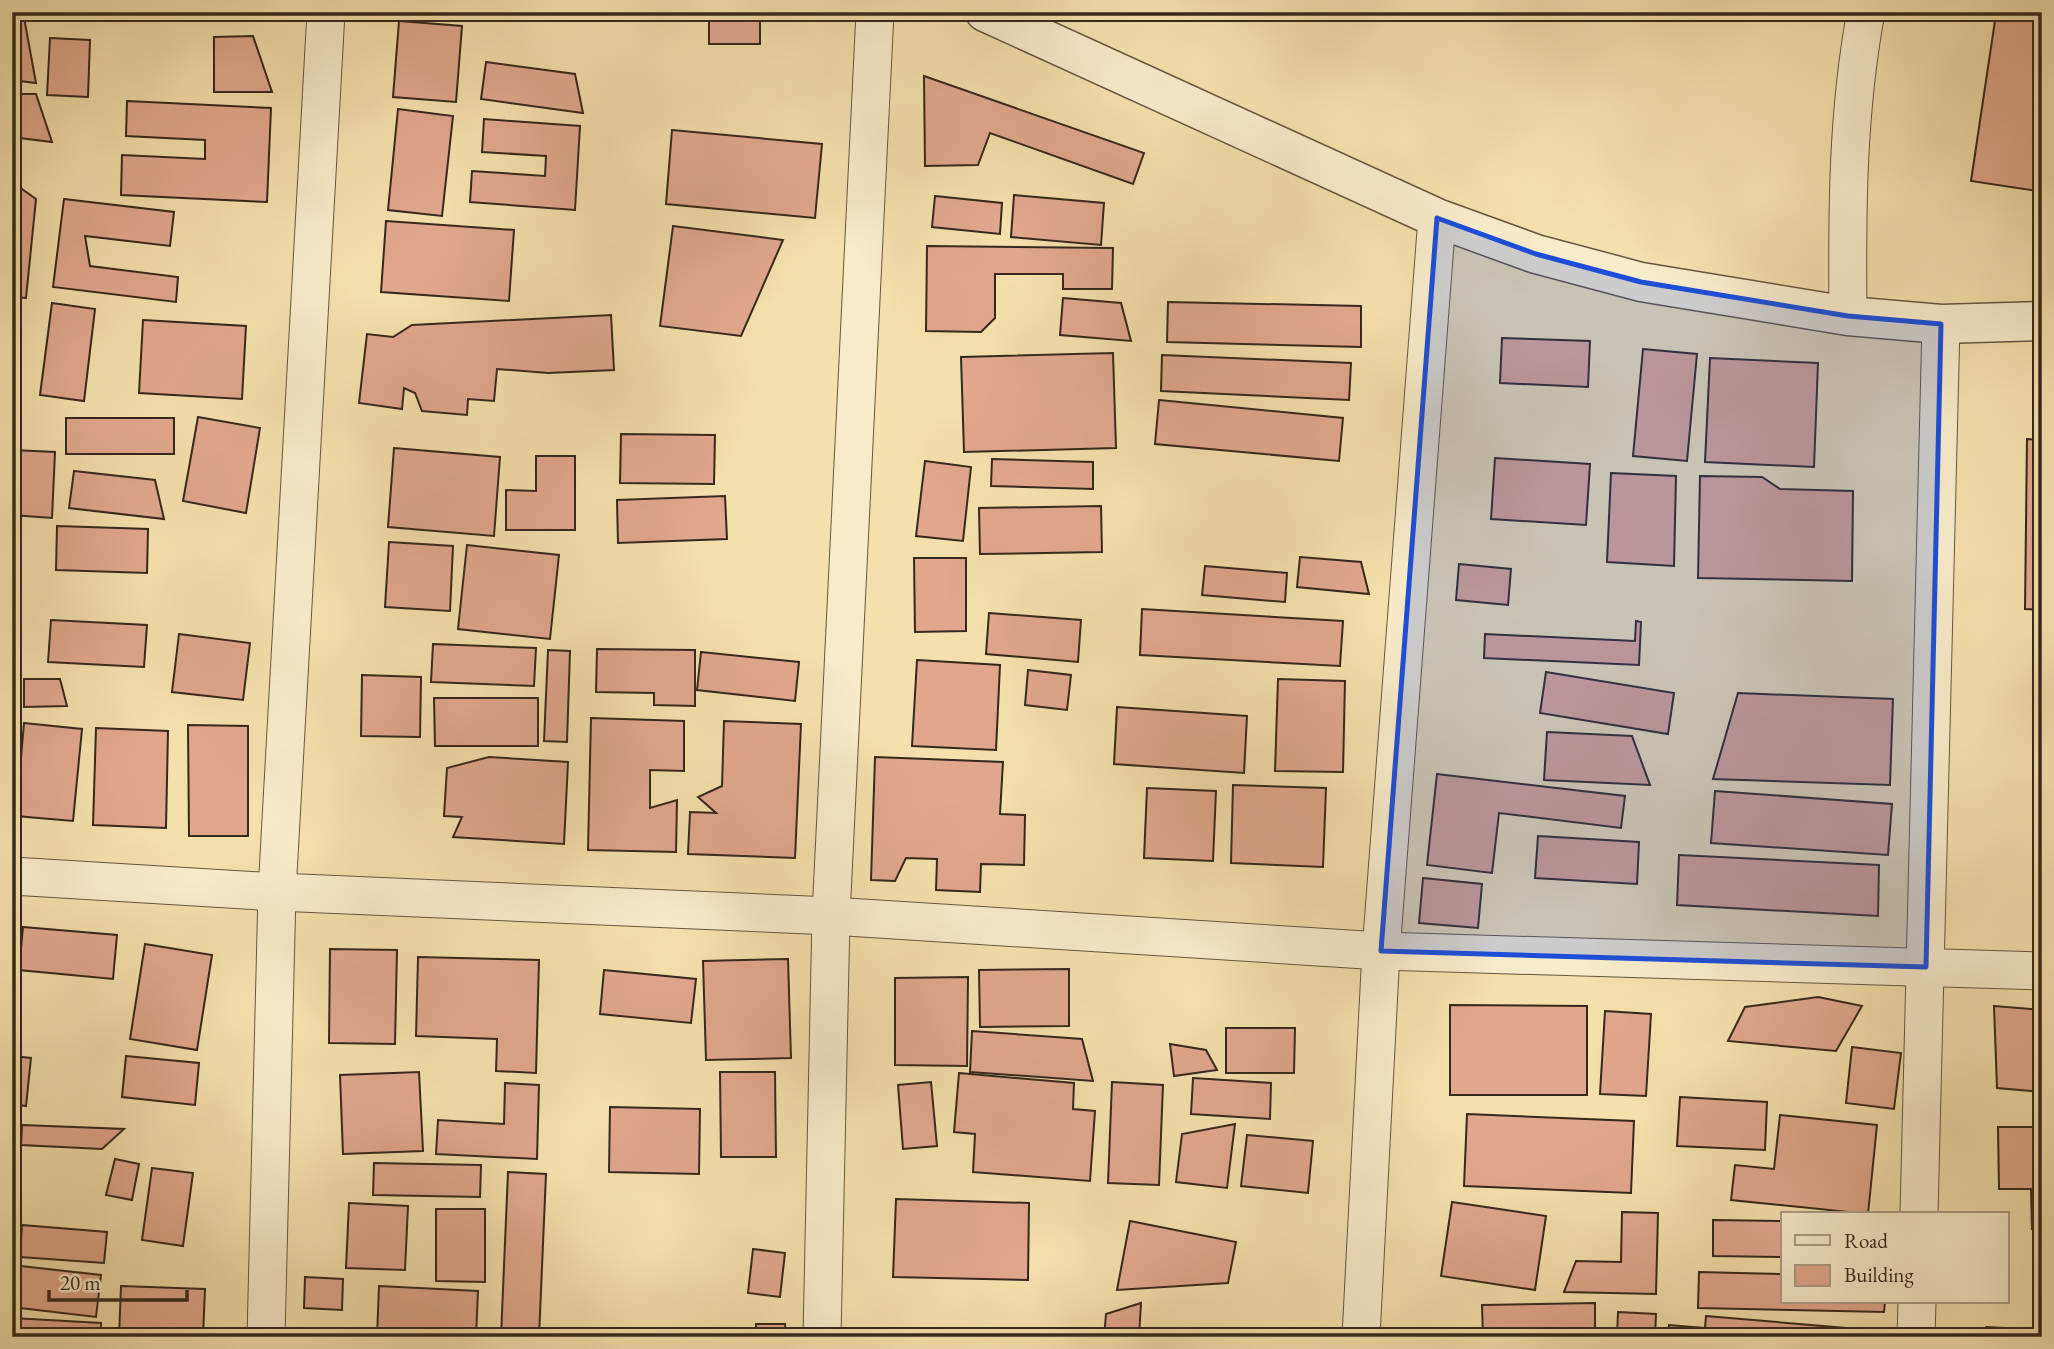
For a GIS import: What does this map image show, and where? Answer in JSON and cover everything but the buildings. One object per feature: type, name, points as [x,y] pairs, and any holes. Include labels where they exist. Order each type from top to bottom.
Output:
[{"type":"street","points":[[267,1337],[277,892],[326,12]]},
{"type":"street","points":[[822,1337],[831,916],[875,12]]},
{"type":"street","points":[[985,12],[1437,218],[1536,254],[1641,282],[1848,316],[1941,324],[2041,316]]},
{"type":"street","points":[[1848,316],[1847,190],[1857,61],[1866,12]]},
{"type":"street","points":[[1361,1337],[1381,951],[1437,218]]},
{"type":"street","points":[[1920,1212],[1941,324]]},
{"type":"street","points":[[12,876],[277,892],[831,916],[1381,951],[2042,971]]},
{"type":"street","points":[[1916,1337],[1917,1304]]},
{"type":"highlighted area","points":[[1437,218],[1536,254],[1641,282],[1848,316],[1941,324],[1926,967],[1381,951]]}]
